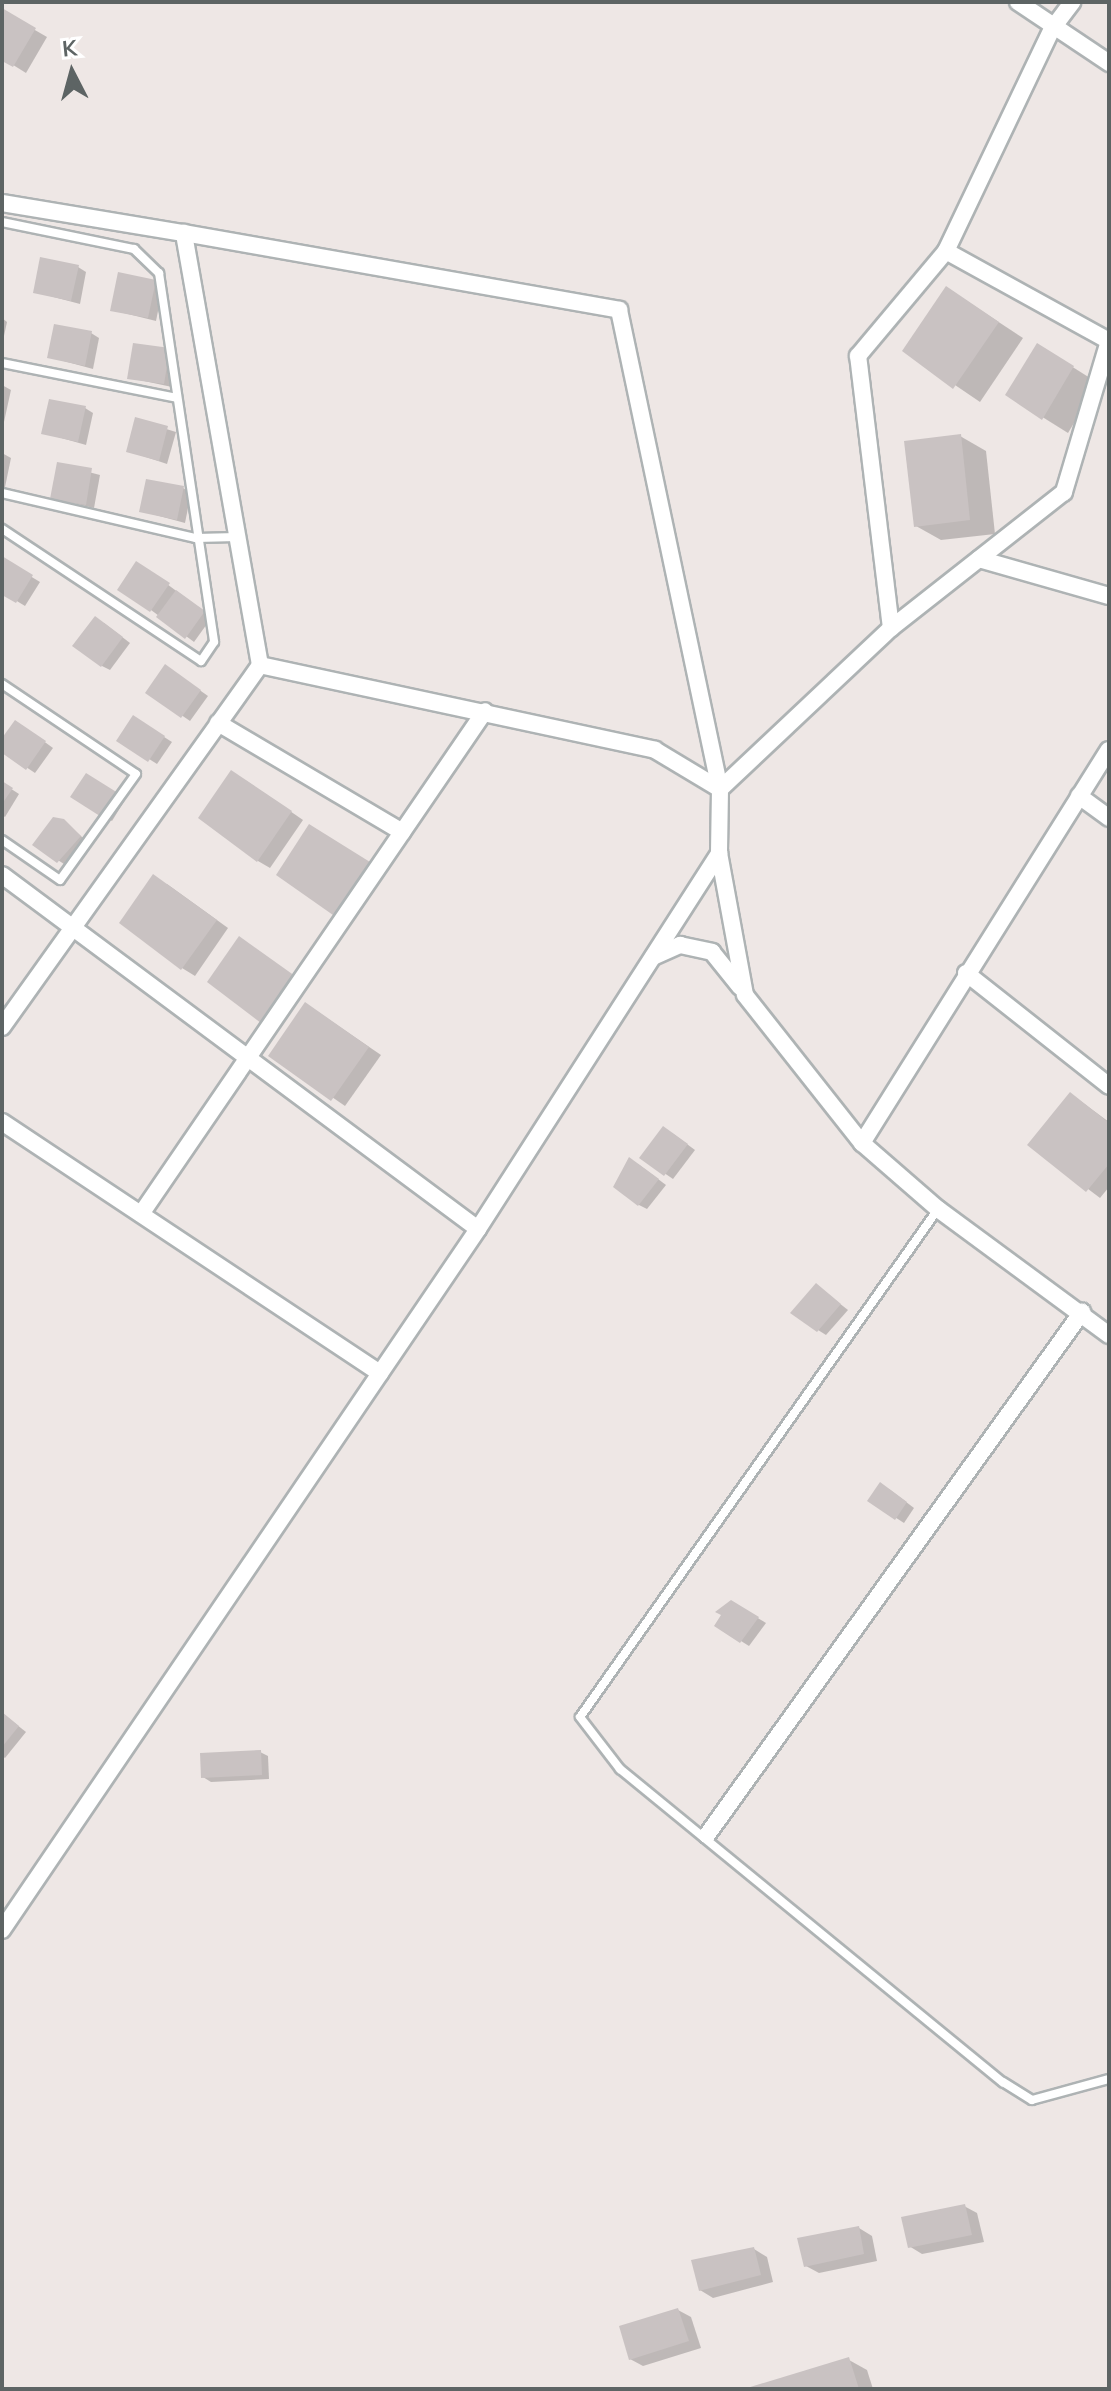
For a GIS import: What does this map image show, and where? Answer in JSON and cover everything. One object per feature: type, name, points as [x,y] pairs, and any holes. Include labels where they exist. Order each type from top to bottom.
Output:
[{"type":"street","points":[[1018,2],[1052,29],[1109,63]]},
{"type":"street","points":[[891,628],[858,356],[946,251],[1052,29],[1072,2]]},
{"type":"street","points":[[2,203],[619,310],[720,789],[719,853],[745,995]]},
{"type":"street","points":[[2,1027],[260,665],[184,233]]},
{"type":"street","points":[[720,789],[891,628],[1064,492],[1109,341],[946,251]]},
{"type":"street","points":[[979,559],[1109,596]]},
{"type":"street","points":[[260,665],[655,750],[720,789]]},
{"type":"street","points":[[141,1214],[485,711]]},
{"type":"street","points":[[218,723],[402,832]]},
{"type":"street","points":[[862,1143],[966,973],[1109,750]]},
{"type":"street","points":[[1079,796],[1109,818]]},
{"type":"street","points":[[2,1930],[478,1229],[719,853]]},
{"type":"street","points":[[2,875],[75,925],[478,1229]]},
{"type":"street","points":[[653,957],[680,945],[712,952],[862,1143],[938,1209],[1082,1312],[1109,1335]]},
{"type":"street","points":[[966,973],[1109,1086]]},
{"type":"street","points":[[2,1122],[380,1373]]},
{"type":"street","points":[[707,1835],[1082,1312]]},
{"type":"lane","points":[[2,222],[134,249],[153,262],[159,273],[177,398],[191,465],[196,538],[214,642],[201,661],[2,529]]},
{"type":"lane","points":[[2,363],[177,398]]},
{"type":"lane","points":[[2,493],[196,538],[237,537]]},
{"type":"lane","points":[[2,684],[136,774],[60,880],[2,840]]},
{"type":"lane","points":[[938,1209],[580,1717],[620,1769],[707,1835],[1003,2082],[1032,2100],[1109,2079]]},
{"type":"building","points":[[2,8],[36,28],[13,67],[2,61]]},
{"type":"building","points":[[40,257],[79,265],[71,301],[33,293]]},
{"type":"building","points":[[118,272],[156,280],[148,318],[110,311]]},
{"type":"building","points":[[946,286],[999,322],[953,389],[902,351]]},
{"type":"building","points":[[54,324],[92,331],[85,366],[47,358]]},
{"type":"building","points":[[133,343],[170,348],[164,384],[127,379]]},
{"type":"building","points":[[1037,343],[1074,366],[1042,420],[1005,395]]},
{"type":"building","points":[[49,399],[86,406],[78,442],[41,434]]},
{"type":"building","points":[[135,417],[168,426],[159,461],[126,452]]},
{"type":"building","points":[[961,434],[970,520],[914,527],[904,441]]},
{"type":"building","points":[[57,462],[92,468],[86,505],[50,499]]},
{"type":"building","points":[[146,479],[184,486],[177,520],[139,512]]},
{"type":"building","points":[[2,556],[33,575],[16,603],[2,595]]},
{"type":"building","points":[[136,561],[170,583],[150,612],[117,590]]},
{"type":"building","points":[[176,590],[205,611],[185,639],[156,617]]},
{"type":"building","points":[[95,616],[123,637],[101,667],[72,646]]},
{"type":"building","points":[[165,664],[201,690],[181,718],[145,693]]},
{"type":"building","points":[[133,715],[165,736],[148,762],[116,741]]},
{"type":"building","points":[[15,720],[46,741],[26,770],[2,753],[2,738]]},
{"type":"building","points":[[231,770],[292,811],[257,862],[198,818]]},
{"type":"building","points":[[86,773],[118,793],[103,818],[70,797]]},
{"type":"building","points":[[2,781],[13,788],[2,804]]},
{"type":"building","points":[[53,817],[64,819],[81,836],[57,863],[32,845]]},
{"type":"building","points":[[309,824],[370,862],[333,915],[276,875]]},
{"type":"building","points":[[153,874],[217,920],[181,970],[119,923]]},
{"type":"building","points":[[239,936],[295,976],[261,1023],[207,982]]},
{"type":"building","points":[[305,1002],[369,1047],[331,1101],[268,1056]]},
{"type":"building","points":[[1070,1092],[1109,1123],[1109,1164],[1086,1192],[1027,1145]]},
{"type":"building","points":[[663,1126],[688,1144],[664,1176],[639,1158]]},
{"type":"building","points":[[629,1157],[659,1179],[638,1206],[613,1187]]},
{"type":"building","points":[[816,1283],[841,1304],[817,1332],[790,1313]]},
{"type":"building","points":[[880,1482],[907,1502],[895,1520],[867,1501]]},
{"type":"building","points":[[731,1600],[759,1617],[740,1643],[714,1626],[721,1615],[715,1612]]},
{"type":"building","points":[[2,1712],[19,1726],[2,1747]]},
{"type":"building","points":[[261,1750],[262,1775],[201,1778],[200,1753]]},
{"type":"building","points":[[965,2204],[972,2235],[908,2248],[901,2217]]},
{"type":"building","points":[[859,2226],[864,2254],[804,2267],[797,2238]]},
{"type":"building","points":[[754,2247],[761,2275],[699,2291],[691,2260]]},
{"type":"building","points":[[678,2308],[689,2341],[629,2360],[619,2326]]},
{"type":"building","points":[[849,2357],[859,2389],[747,2389],[747,2388]]}]
